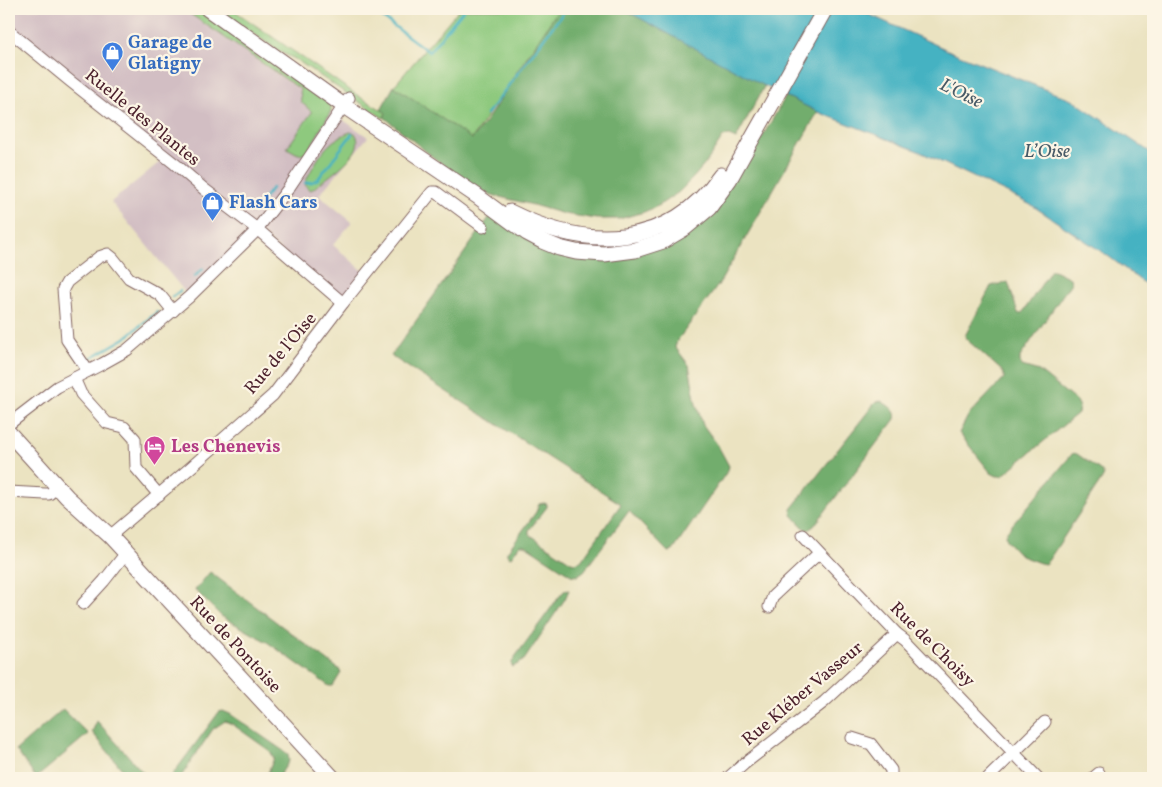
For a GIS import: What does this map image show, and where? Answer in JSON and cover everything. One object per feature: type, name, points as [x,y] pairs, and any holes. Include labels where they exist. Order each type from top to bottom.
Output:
[{"type":"main road","points":[[208,9],[290,68],[405,138],[441,171],[527,233],[559,248],[576,252],[604,254],[635,250],[670,237],[700,216],[714,201],[725,187],[746,142],[802,41],[816,9]]},
{"type":"main road","points":[[802,41],[825,9]]},
{"type":"main road","name":"Rue de Pontoise","points":[[9,433],[58,487],[126,553],[333,778]]},
{"type":"street","name":"Ruelle des Plantes","points":[[9,31],[204,189],[257,229],[344,302]]},
{"type":"street","points":[[9,424],[57,387],[120,355],[189,297],[250,238],[288,189],[347,102]]},
{"type":"street","name":"Rue de l'Oise","points":[[110,536],[272,395],[432,192],[436,192],[484,227]]},
{"type":"street","points":[[88,371],[67,340],[63,289],[67,282],[99,257],[108,254],[129,278],[160,295],[173,311]]},
{"type":"street","points":[[74,378],[81,394],[106,423],[124,427],[135,439],[136,468],[159,495]]},
{"type":"street","points":[[9,492],[49,494],[58,487]]},
{"type":"street","name":"Rue de Choisy","points":[[802,535],[1038,778]]},
{"type":"street","points":[[83,604],[126,553]]},
{"type":"street","points":[[770,607],[773,596],[819,553]]},
{"type":"street","name":"Rue Kléber Vasseur","points":[[728,778],[824,702],[897,634]]},
{"type":"street","points":[[988,778],[1045,722]]},
{"type":"street","points":[[852,738],[871,744],[891,770],[891,778]]},
{"type":"shaded area","points":[[9,9],[183,9],[368,137],[319,195],[352,222],[333,245],[367,274],[345,308],[257,229],[189,297],[111,202],[161,161],[9,24]]},
{"type":"green space","points":[[183,9],[199,9],[326,97],[331,106],[331,111],[307,153],[299,154],[287,148],[312,112],[301,102],[300,89]]},
{"type":"green space","points":[[217,9],[232,9],[360,97],[387,113],[383,118]]},
{"type":"green space","points":[[459,9],[559,9],[471,140],[394,86]]},
{"type":"green space","points":[[559,9],[623,9],[765,85],[736,139],[729,136],[723,137],[706,163],[693,178],[679,192],[658,206],[619,219],[597,219],[564,214],[477,190],[384,117],[386,113],[381,109],[394,86],[472,139],[486,121]]},
{"type":"green space","points":[[786,96],[818,112],[719,284],[677,341],[675,347],[689,365],[696,404],[703,425],[717,444],[729,466],[728,470],[673,551],[668,552],[629,511],[584,571],[577,576],[571,575],[525,545],[520,545],[511,557],[507,555],[507,552],[536,512],[539,504],[544,503],[547,504],[547,507],[529,530],[529,534],[571,562],[581,561],[621,504],[391,356],[491,215],[545,247],[641,252],[750,158]]},
{"type":"green space","points":[[350,132],[355,133],[358,141],[351,156],[336,171],[310,190],[305,183],[322,152],[334,141]]},
{"type":"green space","points":[[1051,270],[1070,278],[1071,283],[1020,357],[1020,362],[1022,366],[1039,371],[1076,401],[1079,407],[1078,413],[1002,476],[997,476],[991,473],[959,433],[968,416],[1004,378],[1004,374],[965,336],[991,286],[1008,282],[1018,313],[1020,314]]},
{"type":"green space","points":[[881,401],[893,410],[896,416],[895,419],[814,526],[806,530],[792,515],[791,509],[874,404]]},
{"type":"green space","points":[[1073,453],[1100,470],[1104,475],[1102,479],[1045,564],[1021,556],[1006,540],[1005,535],[1007,531]]},
{"type":"green space","points":[[210,572],[340,670],[341,673],[333,686],[329,686],[267,642],[221,616],[195,590]]},
{"type":"green space","points":[[569,590],[565,599],[524,660],[513,667],[511,664],[515,657],[559,597],[564,591]]},
{"type":"green space","points":[[63,709],[88,734],[36,778],[16,750]]},
{"type":"green space","points":[[223,711],[288,754],[289,761],[278,778],[266,778],[274,758],[270,751],[225,721],[213,729],[180,778],[170,778],[219,712]]},
{"type":"green space","points":[[97,721],[148,778],[129,778],[92,732]]},
{"type":"water","name":"L’Oise","points":[[623,9],[857,9],[952,52],[1074,101],[1153,154],[1153,290],[1108,256],[1033,206],[918,151],[818,112],[757,82]]},
{"type":"waterway","points":[[371,9],[429,52],[464,9]]},
{"type":"waterway","points":[[487,114],[566,9]]},
{"type":"waterway","points":[[305,183],[318,179],[352,134]]},
{"type":"waterway","points":[[254,212],[272,188]]},
{"type":"waterway","points":[[194,277],[203,269]]},
{"type":"waterway","points":[[172,297],[180,291]]},
{"type":"waterway","points":[[89,359],[125,338],[157,312]]},
{"type":"place","name":"Garage de Glatigny","points":[[112,71]]},
{"type":"place","name":"Flash Cars","points":[[213,221]]},
{"type":"place","name":"Les Chenevis","points":[[155,465]]},
{"type":"water label","name":"L'Oise","points":[[962,92]]}]
